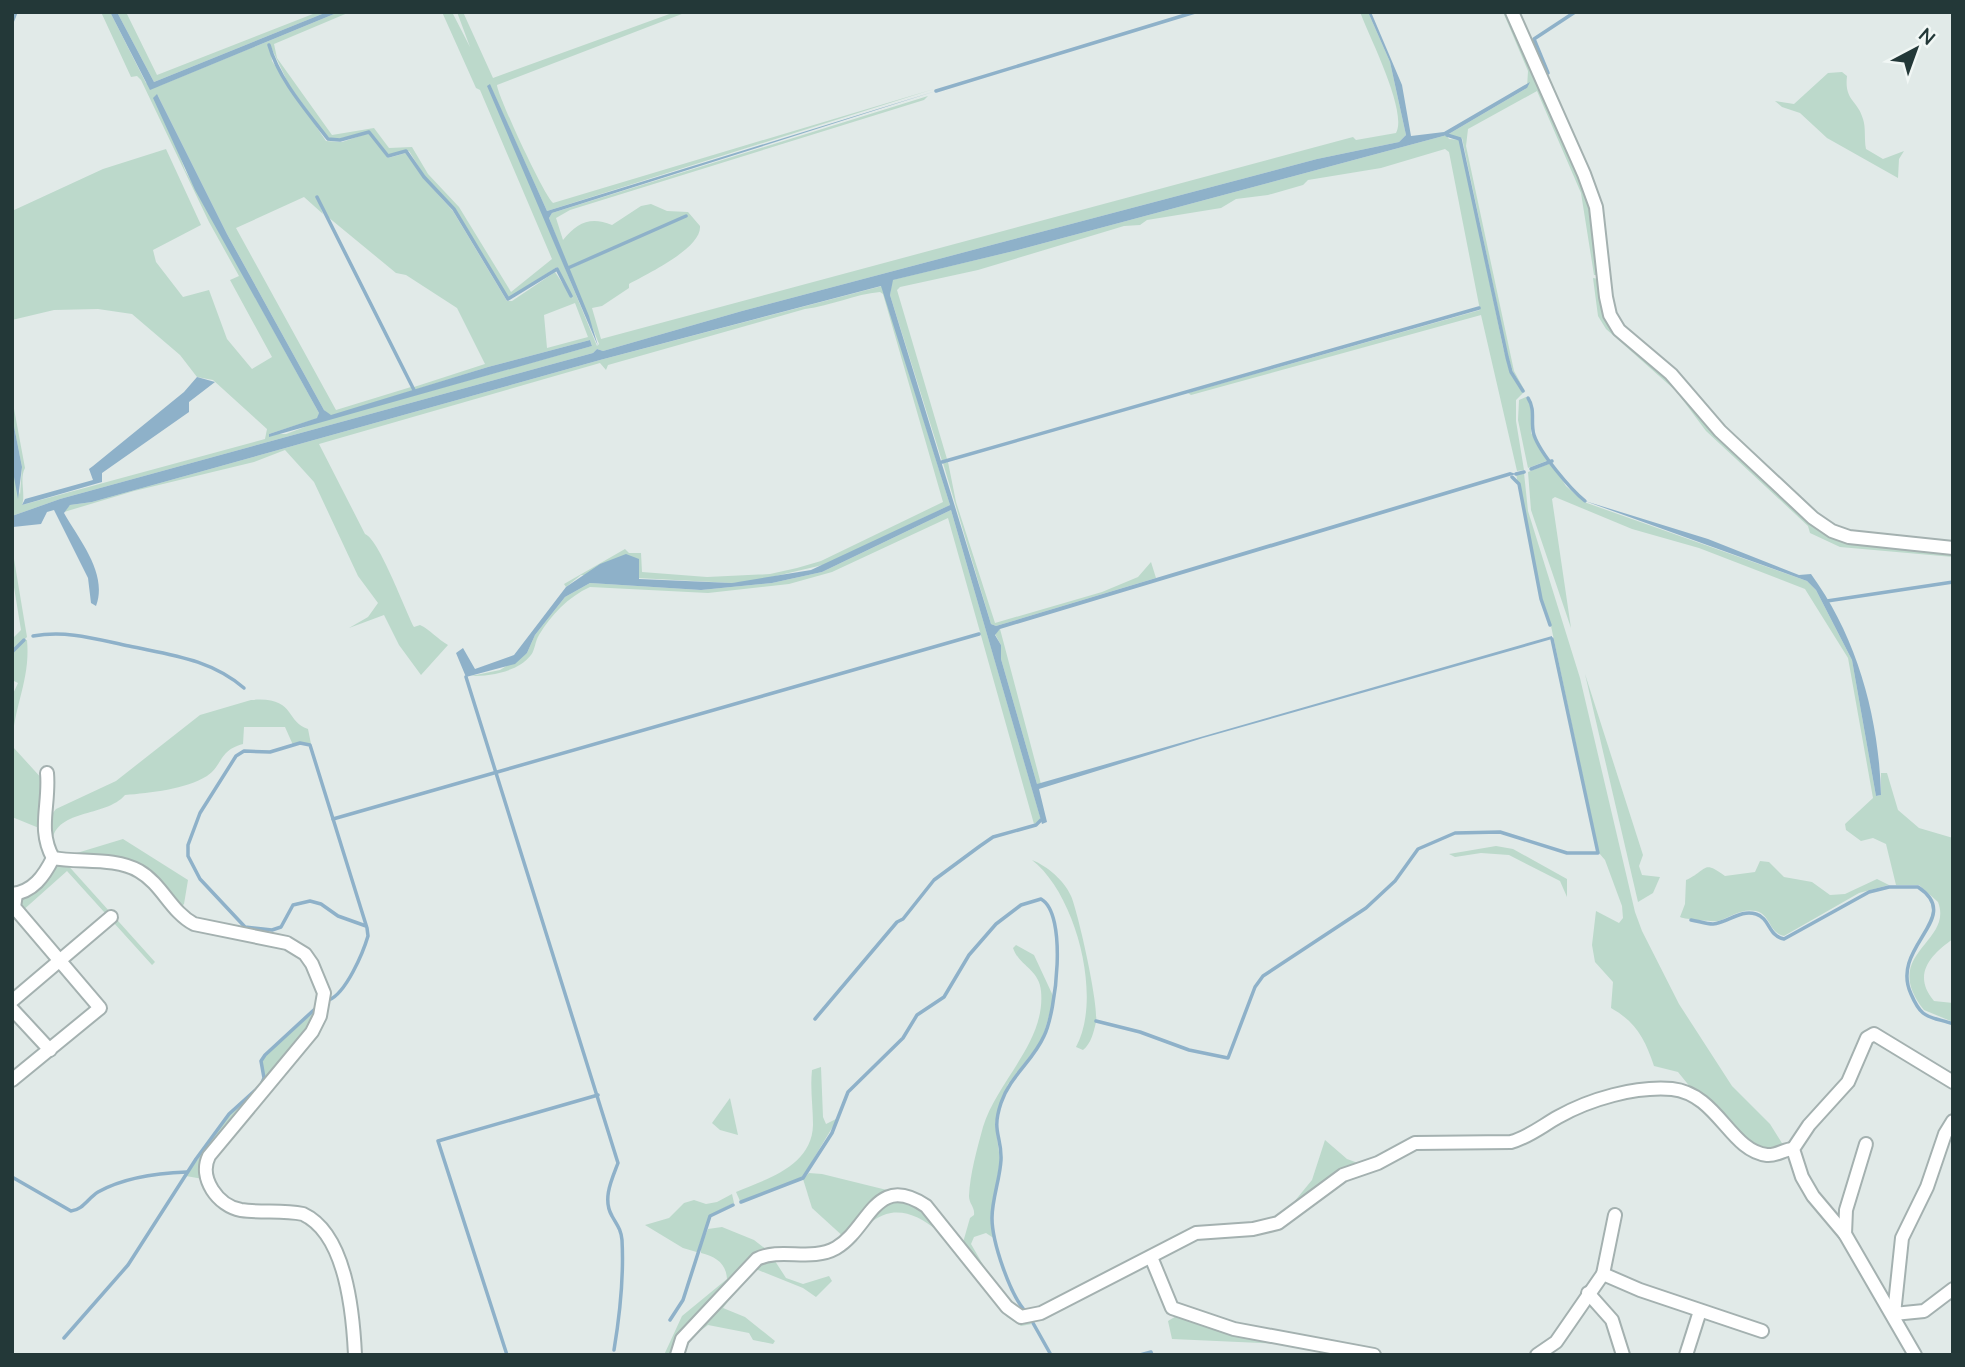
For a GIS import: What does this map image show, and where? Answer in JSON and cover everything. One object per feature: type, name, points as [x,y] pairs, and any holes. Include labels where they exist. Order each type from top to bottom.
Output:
[{"type":"street","points":[[1512,12],[1592,196],[1602,243],[1610,315],[1619,330],[1671,374],[1738,448],[1813,518],[1832,531],[1849,537],[1953,548]]},
{"type":"street","points":[[47,773],[49,792],[43,840],[53,858]]},
{"type":"street","points":[[12,1080],[100,1007],[14,901],[38,881],[53,858]]},
{"type":"street","points":[[53,858],[121,865],[139,871],[184,919],[213,929],[287,943],[304,954],[312,964],[320,978],[324,1003],[312,1032],[209,1156],[205,1175],[209,1186],[228,1205],[239,1210],[303,1214],[312,1218],[330,1237],[346,1285],[355,1355]]},
{"type":"street","points":[[12,1000],[111,917]]},
{"type":"street","points":[[12,1009],[50,1050]]},
{"type":"street","points":[[677,1355],[682,1339],[757,1259],[765,1255],[810,1255],[832,1250],[849,1238],[875,1205],[892,1195],[916,1199],[926,1206],[1007,1307],[1021,1317],[1041,1313],[1196,1233],[1252,1229],[1278,1223],[1343,1175],[1378,1163],[1415,1143],[1511,1142],[1524,1138],[1569,1111],[1623,1093],[1674,1089],[1688,1093],[1714,1110],[1751,1148],[1766,1155],[1793,1149],[1809,1125],[1848,1082],[1867,1038],[1874,1034],[1953,1082]]},
{"type":"street","points":[[1894,1314],[1902,1238],[1927,1187],[1945,1134],[1953,1121]]},
{"type":"street","points":[[1845,1234],[1846,1210],[1866,1144]]},
{"type":"street","points":[[1793,1149],[1802,1177],[1813,1196],[1845,1234],[1894,1314],[1915,1355]]},
{"type":"street","points":[[1537,1355],[1556,1342],[1603,1274],[1615,1215]]},
{"type":"street","points":[[1151,1257],[1172,1308],[1234,1329],[1374,1355]]},
{"type":"street","points":[[1603,1274],[1762,1331]]},
{"type":"street","points":[[1894,1314],[1924,1311],[1953,1289]]},
{"type":"street","points":[[1588,1293],[1612,1320],[1623,1355]]},
{"type":"street","points":[[1686,1355],[1700,1311]]},
{"type":"green space","points":[[101,12],[110,12],[146,83],[159,86],[339,12],[350,12],[274,44],[277,58],[332,135],[374,128],[389,148],[412,147],[428,174],[459,207],[511,292],[552,259],[480,90],[476,88],[442,12],[452,12],[470,47],[457,12],[463,12],[493,78],[675,12],[687,12],[497,85],[521,144],[553,203],[934,89],[547,211],[490,85],[597,346],[599,344],[569,269],[687,216],[568,267],[549,218],[552,213],[928,96],[924,100],[570,210],[556,218],[563,240],[579,225],[597,221],[612,225],[641,206],[651,204],[667,211],[688,212],[700,226],[692,243],[683,251],[629,284],[629,288],[602,306],[592,308],[601,339],[1353,137],[1356,140],[1396,133],[1397,109],[1392,92],[1360,12],[1368,12],[1390,62],[1406,135],[1399,142],[1317,159],[742,311],[603,351],[597,349],[593,353],[60,499],[12,516],[12,466],[20,495],[22,467],[12,416],[12,398],[25,468],[22,505],[265,439],[267,429],[213,380],[197,377],[180,355],[132,314],[98,309],[54,310],[12,320],[12,211],[103,169],[166,149],[201,225],[153,250],[156,262],[183,297],[209,290],[227,339],[252,369],[272,357],[230,280],[239,276],[209,222],[141,80],[137,76],[131,77]],"holes":[[[270,45],[289,85],[327,137],[334,140],[370,131],[389,155],[409,151],[425,177],[455,208],[508,298],[557,267],[573,299],[555,272],[512,301],[507,301],[453,211],[424,179],[406,153],[388,158],[369,133],[342,142],[326,141],[272,61]],[[157,94],[227,234],[324,410],[331,416],[488,367],[590,340],[592,346],[318,422],[286,434],[269,434],[318,418],[319,413],[185,170]],[[316,195],[328,217],[396,273],[406,275],[457,308],[485,364],[414,389],[411,387],[336,410],[236,228],[304,197],[323,214]],[[575,303],[588,337],[547,348],[544,315]]]},
{"type":"green space","points":[[117,12],[126,12],[157,75],[318,12],[327,12],[154,82]]},
{"type":"green space","points":[[1503,12],[1511,12],[1591,206],[1599,275],[1594,275],[1581,193],[1537,91],[1468,129],[1466,146],[1514,371],[1526,393],[1513,372],[1508,356],[1462,138],[1447,136],[1449,139],[1460,140],[1503,347],[1510,373],[1523,393],[1516,400],[1516,421],[1524,470],[1517,471],[1481,315],[1191,395],[1188,393],[1480,310],[1449,152],[1445,149],[1381,168],[1308,180],[1303,185],[1268,195],[1236,199],[1221,208],[1147,220],[1140,225],[1124,226],[978,270],[900,287],[897,290],[947,459],[942,461],[890,295],[892,280],[1018,250],[1447,135],[1527,88],[1528,71]]},
{"type":"green space","points":[[1842,72],[1847,76],[1849,96],[1863,119],[1866,149],[1883,159],[1904,151],[1899,159],[1898,178],[1827,138],[1800,113],[1782,107],[1775,101],[1794,104],[1828,73]]},
{"type":"green space","points":[[1593,278],[1599,279],[1605,306],[1672,381],[1821,528],[1953,552],[1953,557],[1840,547],[1810,533],[1808,526],[1706,431],[1676,391],[1606,329],[1598,316]]},
{"type":"green space","points":[[882,286],[950,505],[827,564],[755,581],[732,583],[581,575],[566,587],[564,584],[625,549],[629,553],[641,553],[642,572],[707,577],[770,574],[821,561],[943,502],[883,294],[880,292],[805,309],[608,365],[606,370],[600,363],[319,444],[365,534],[384,561],[414,627],[424,627],[448,645],[421,675],[399,645],[384,615],[349,628],[368,617],[378,603],[358,576],[314,482],[285,450],[254,462],[134,491],[64,512],[70,505],[92,502],[600,360]]},
{"type":"green space","points":[[1526,397],[1531,405],[1531,433],[1549,460],[1528,468],[1518,420],[1519,400]]},
{"type":"green space","points":[[948,462],[956,502],[995,623],[1102,592],[1138,577],[1151,562],[1156,578],[996,626],[991,624],[943,463]]},
{"type":"green space","points":[[1551,463],[1566,486],[1584,502],[1807,581],[1816,590],[1852,660],[1876,796],[1881,795],[1881,773],[1887,773],[1898,810],[1919,828],[1953,838],[1953,939],[1931,959],[1924,974],[1924,983],[1934,1001],[1953,1003],[1953,1022],[1924,1010],[1912,991],[1909,975],[1913,962],[1936,928],[1940,916],[1938,902],[1919,885],[1896,885],[1886,844],[1873,838],[1861,841],[1846,830],[1845,824],[1873,798],[1848,658],[1805,589],[1699,548],[1632,529],[1555,497],[1552,499],[1571,628],[1531,510],[1528,472]]},
{"type":"green space","points":[[1524,473],[1528,511],[1580,678],[1635,912],[1642,931],[1679,1004],[1732,1086],[1770,1124],[1785,1148],[1773,1152],[1753,1145],[1695,1093],[1678,1072],[1654,1066],[1633,1025],[1611,1008],[1613,982],[1595,962],[1592,945],[1596,911],[1619,923],[1623,918],[1622,906],[1605,860],[1599,853],[1516,474]]},
{"type":"green space","points":[[951,510],[1041,820],[1034,824],[948,518],[832,572],[789,584],[708,593],[590,587],[567,601],[549,620],[525,661],[503,672],[471,676],[500,670],[527,653],[535,635],[565,597],[590,583],[701,590],[772,583],[822,572]]},
{"type":"green space","points":[[12,547],[27,637],[12,651],[12,639],[21,630],[12,575]]},
{"type":"green space","points":[[1000,629],[1041,784],[1037,784],[1001,659],[1001,645],[995,634]]},
{"type":"green space","points":[[25,640],[26,669],[15,721],[13,747],[44,781],[39,828],[12,817],[12,696],[18,683],[12,680],[12,654]]},
{"type":"green space","points":[[1585,674],[1643,855],[1639,866],[1642,875],[1660,877],[1653,893],[1638,902]]},
{"type":"green space","points":[[251,700],[276,702],[283,706],[301,726],[308,729],[311,744],[293,745],[285,727],[244,727],[243,744],[225,754],[207,776],[178,787],[125,795],[105,807],[70,819],[60,825],[54,834],[52,846],[67,856],[123,839],[188,880],[184,904],[178,910],[150,880],[128,865],[61,857],[49,849],[45,836],[46,828],[56,809],[116,781],[200,715]]},
{"type":"green space","points":[[1496,846],[1513,849],[1567,879],[1567,897],[1560,881],[1509,855],[1481,853],[1455,857],[1449,854]]},
{"type":"green space","points":[[1032,860],[1049,870],[1064,884],[1071,896],[1078,920],[1096,1012],[1093,1033],[1083,1050],[1076,1047],[1084,1026],[1087,1002],[1081,948],[1061,897],[1048,876]]},
{"type":"green space","points":[[1760,861],[1769,862],[1784,877],[1812,882],[1830,895],[1845,894],[1877,879],[1889,885],[1859,893],[1784,936],[1775,931],[1765,916],[1751,910],[1718,921],[1680,917],[1685,904],[1686,880],[1708,867],[1725,876],[1755,872]]},
{"type":"green space","points":[[57,862],[65,862],[155,962],[152,965],[67,871],[21,912],[18,897]]},
{"type":"green space","points":[[1016,945],[1034,955],[1054,998],[1042,1040],[1008,1084],[995,1123],[1000,1160],[991,1218],[995,1239],[986,1233],[974,1237],[971,1244],[1000,1294],[962,1246],[970,1218],[974,1215],[969,1199],[970,1188],[983,1127],[990,1110],[1029,1044],[1041,1010],[1041,991],[1037,978],[1016,954],[1013,948]]},
{"type":"green space","points":[[315,1011],[319,1016],[220,1138],[203,1179],[186,1176],[229,1115],[262,1085],[265,1078],[262,1061],[265,1056]]},
{"type":"green space","points":[[821,1067],[823,1117],[826,1124],[838,1118],[802,1178],[740,1201],[736,1192],[786,1169],[805,1151],[811,1139],[813,1125],[812,1070]]},
{"type":"green space","points":[[730,1098],[738,1135],[720,1130],[712,1123]]},
{"type":"green space","points":[[1325,1140],[1347,1159],[1366,1166],[1280,1219],[1312,1180]]},
{"type":"green space","points":[[809,1173],[899,1193],[846,1239],[812,1208],[803,1179]]},
{"type":"green space","points":[[732,1194],[734,1203],[710,1215],[699,1245],[700,1253],[683,1248],[645,1225],[669,1218],[684,1203],[694,1200],[706,1204],[717,1202]]},
{"type":"green space","points":[[893,1198],[920,1204],[1006,1310],[1032,1324],[1021,1326],[1007,1317],[957,1250],[925,1222],[908,1214],[891,1213],[858,1231],[867,1217]]},
{"type":"green space","points":[[722,1227],[754,1240],[771,1253],[764,1254],[674,1355],[664,1355],[682,1316],[727,1279],[725,1269],[719,1262],[701,1253],[701,1245],[708,1229]]},
{"type":"green space","points":[[784,1259],[775,1261],[786,1278],[803,1284],[829,1276],[832,1281],[816,1297],[803,1288],[753,1268],[723,1308],[745,1317],[775,1341],[773,1344],[753,1340],[749,1333],[708,1325],[691,1338],[684,1355],[679,1355],[683,1343],[758,1261]]},
{"type":"green space","points":[[1178,1315],[1334,1351],[1333,1355],[1281,1344],[1172,1339],[1168,1321]]},
{"type":"water","points":[[110,12],[117,12],[154,82],[327,12],[339,12],[150,90]]},
{"type":"water","points":[[1368,12],[1371,12],[1402,85],[1411,136],[1444,132],[1530,82],[1527,88],[1447,135],[1018,250],[893,280],[890,295],[991,624],[996,626],[1510,472],[1516,474],[1000,629],[995,635],[1001,645],[1001,659],[1037,784],[1552,636],[1552,639],[1203,738],[1039,789],[1047,822],[1042,824],[951,510],[822,572],[772,583],[701,590],[590,583],[565,597],[535,635],[527,653],[515,664],[466,677],[456,653],[463,648],[475,669],[514,655],[566,587],[600,564],[626,554],[639,559],[639,579],[732,583],[811,570],[950,505],[881,286],[600,360],[92,502],[70,505],[64,513],[95,570],[99,594],[96,606],[91,603],[88,578],[54,510],[47,512],[41,524],[13,527],[12,516],[60,499],[593,353],[597,349],[603,351],[742,311],[1317,159],[1399,142],[1406,135],[1390,62]]},
{"type":"water","points":[[490,84],[547,211],[936,91],[552,213],[549,218],[589,316],[598,346],[487,86]]},
{"type":"water","points":[[157,94],[227,234],[324,410],[331,415],[488,367],[590,340],[592,346],[269,437],[269,434],[317,418],[319,413],[195,190],[153,98]]},
{"type":"water","points":[[197,377],[215,382],[189,402],[189,412],[102,473],[102,482],[22,505],[25,499],[93,480],[89,469],[184,392]]},
{"type":"water","points":[[12,416],[22,467],[18,499],[12,466]]},
{"type":"water","points":[[1585,501],[1708,539],[1799,575],[1811,574],[1841,624],[1863,679],[1876,736],[1881,795],[1876,796],[1852,660],[1816,590],[1807,581]]},
{"type":"waterway","points":[[12,22],[16,12]]},
{"type":"waterway","points":[[936,91],[1195,12]]},
{"type":"waterway","points":[[1548,73],[1534,39],[1575,12]]},
{"type":"waterway","points":[[269,45],[286,82],[328,139],[340,140],[369,132],[388,156],[406,151],[424,177],[454,209],[508,299],[557,269],[571,296]]},
{"type":"waterway","points":[[1447,135],[1460,139],[1507,357],[1511,372],[1523,391]]},
{"type":"waterway","points":[[317,197],[414,390]]},
{"type":"waterway","points":[[568,268],[686,216]]},
{"type":"waterway","points":[[942,462],[1479,308]]},
{"type":"waterway","points":[[1528,398],[1532,407],[1533,430],[1537,443],[1556,470],[1585,501]]},
{"type":"waterway","points":[[1531,469],[1552,461]]},
{"type":"waterway","points":[[1516,474],[1524,472]]},
{"type":"waterway","points":[[1512,477],[1519,484],[1541,599],[1550,625]]},
{"type":"waterway","points":[[1827,601],[1953,582]]},
{"type":"waterway","points":[[333,819],[979,634]]},
{"type":"waterway","points":[[33,636],[81,636],[175,656],[218,670],[244,688]]},
{"type":"waterway","points":[[1096,1021],[1140,1032],[1189,1050],[1228,1058],[1255,987],[1263,976],[1366,908],[1395,881],[1418,849],[1455,833],[1500,832],[1567,853],[1598,853],[1552,639]]},
{"type":"waterway","points":[[12,652],[24,640]]},
{"type":"waterway","points":[[466,677],[618,1163],[608,1196],[609,1209],[622,1240],[621,1295],[614,1350]]},
{"type":"waterway","points":[[329,1000],[347,981],[368,936],[367,928],[310,745],[300,743],[270,752],[244,751],[236,756],[200,813],[188,845],[188,856],[200,879],[245,927],[272,930],[281,927],[293,905],[310,901],[321,904],[338,916],[366,926]]},
{"type":"waterway","points":[[815,1019],[934,880],[993,837],[1036,825],[1041,820]]},
{"type":"waterway","points":[[1691,920],[1713,924],[1745,913],[1756,914],[1764,919],[1775,934],[1784,939],[1869,892],[1889,887],[1918,887],[1930,899],[1934,910],[1931,922],[1909,961],[1907,977],[1911,994],[1923,1013],[1953,1024]]},
{"type":"waterway","points":[[741,1202],[803,1178],[832,1133],[848,1092],[903,1038],[917,1015],[944,997],[969,955],[996,924],[1021,905],[1041,899],[1049,908],[1055,923],[1057,964],[1052,1007],[1044,1036],[1005,1093],[998,1113],[1001,1160],[992,1218],[1003,1268],[1014,1294],[1026,1312]]},
{"type":"waterway","points":[[64,1338],[128,1265],[196,1159],[229,1114],[261,1085],[264,1078],[261,1061],[265,1055],[316,1008]]},
{"type":"waterway","points":[[507,1355],[438,1141],[598,1095]]},
{"type":"waterway","points":[[12,1177],[71,1211],[82,1206],[98,1192],[119,1183],[153,1175],[187,1172]]},
{"type":"waterway","points":[[670,1320],[683,1300],[710,1216],[733,1205]]},
{"type":"waterway","points":[[1033,1323],[1051,1355]]},
{"type":"waterway","points":[[1140,1355],[1151,1352],[1152,1355]]}]
